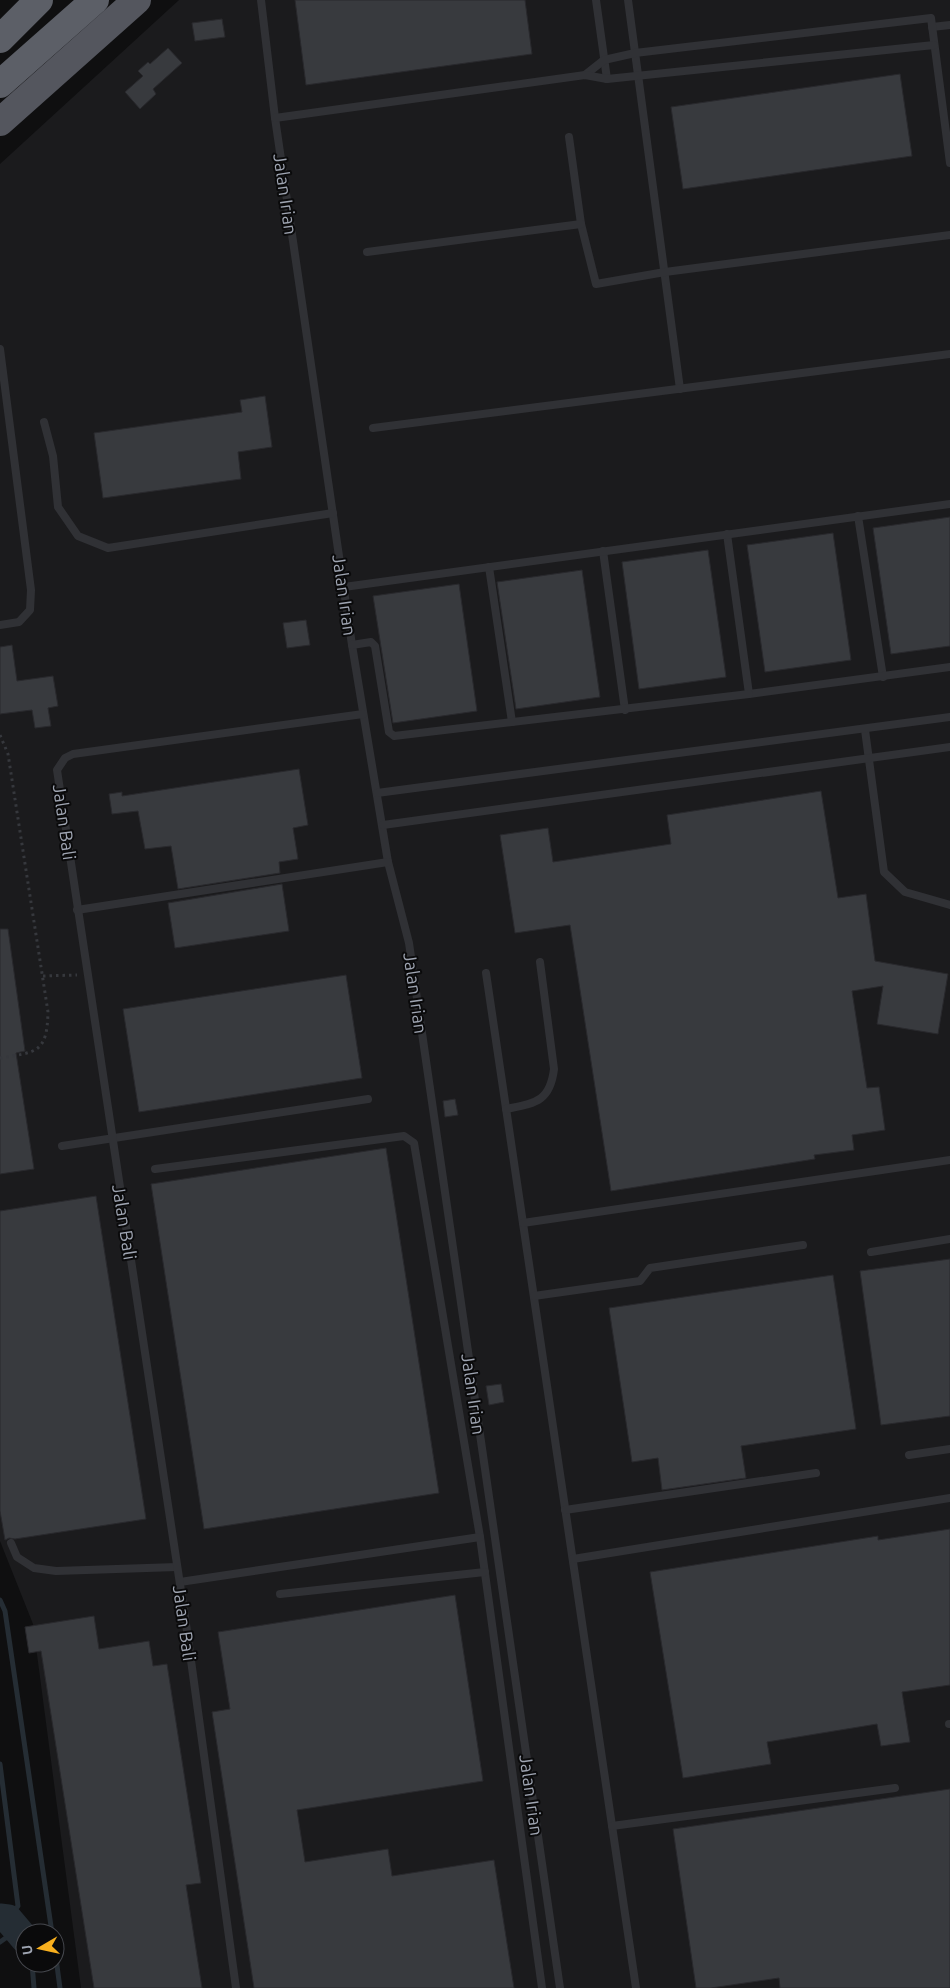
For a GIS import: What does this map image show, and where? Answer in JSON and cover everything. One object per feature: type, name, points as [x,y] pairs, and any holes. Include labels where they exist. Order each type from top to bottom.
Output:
[{"type":"highway","points":[[0,39],[39,0]]},
{"type":"highway","points":[[0,84],[95,0]]},
{"type":"highway","points":[[0,122],[128,4]]},
{"type":"lane","name":"Jalan Irian","points":[[261,0],[275,118],[352,645],[388,862],[409,943],[560,1988]]},
{"type":"lane","points":[[596,0],[607,79]]},
{"type":"lane","points":[[628,0],[680,389]]},
{"type":"lane","points":[[585,75],[604,60],[635,53],[931,18],[950,163]]},
{"type":"lane","points":[[932,27],[950,25]]},
{"type":"lane","points":[[275,118],[585,75],[607,79],[934,44]]},
{"type":"lane","points":[[569,137],[581,224],[596,284],[665,272],[950,235]]},
{"type":"lane","points":[[368,252],[581,224]]},
{"type":"lane","points":[[0,349],[31,590],[30,610],[19,622],[0,625]]},
{"type":"lane","points":[[373,428],[950,354]]},
{"type":"lane","points":[[44,422],[53,456],[58,506],[78,536],[108,548],[333,512]]},
{"type":"lane","points":[[344,587],[950,504]]},
{"type":"lane","points":[[858,516],[883,677]]},
{"type":"lane","points":[[727,534],[749,694]]},
{"type":"lane","points":[[603,551],[625,710]]},
{"type":"lane","points":[[489,567],[512,722]]},
{"type":"lane","points":[[352,645],[371,642],[375,646],[389,732],[394,736],[625,710],[950,668]]},
{"type":"lane","name":"Jalan Bali","points":[[236,1988],[180,1582],[57,770],[65,758],[74,754],[363,714]]},
{"type":"lane","points":[[377,793],[864,730],[950,717]]},
{"type":"lane","points":[[864,730],[884,872],[905,892],[950,905]]},
{"type":"lane","points":[[383,825],[950,747]]},
{"type":"lane","points":[[77,910],[388,862]]},
{"type":"lane","points":[[506,1109],[540,1100],[548,1093],[552,1084],[554,1069],[540,962]]},
{"type":"lane","points":[[486,973],[636,1988]]},
{"type":"lane","points":[[62,1146],[368,1099]]},
{"type":"lane","points":[[155,1169],[404,1136],[414,1143],[480,1537],[542,1988]]},
{"type":"lane","points":[[523,1223],[950,1160]]},
{"type":"lane","points":[[871,1252],[950,1239]]},
{"type":"lane","points":[[534,1296],[640,1281],[650,1268],[803,1245]]},
{"type":"lane","points":[[909,1455],[950,1449]]},
{"type":"lane","points":[[565,1510],[816,1473]]},
{"type":"lane","points":[[573,1559],[950,1498]]},
{"type":"lane","points":[[180,1582],[480,1537]]},
{"type":"lane","points":[[11,1543],[17,1557],[34,1568],[56,1571],[177,1568]]},
{"type":"lane","points":[[280,1594],[485,1572]]},
{"type":"lane","points":[[612,1826],[895,1788]]},
{"type":"path","points":[[0,734],[8,754],[44,976],[48,1012],[47,1034],[40,1047],[34,1053],[0,1058]]},
{"type":"path","points":[[44,976],[87,975]]},
{"type":"shaded area","points":[[179,0],[950,0],[950,1988],[81,1988],[33,1624],[0,1541],[0,164]]},
{"type":"building","points":[[295,0],[525,0],[532,54],[306,85]]},
{"type":"building","points":[[222,19],[225,37],[195,41],[192,23]]},
{"type":"building","points":[[168,48],[182,63],[153,89],[156,94],[140,109],[125,92],[143,76],[138,71],[148,62],[150,64]]},
{"type":"building","points":[[900,74],[912,156],[683,189],[671,107]]},
{"type":"building","points":[[265,396],[272,447],[238,452],[241,479],[103,498],[94,433],[242,412],[240,400]]},
{"type":"building","points":[[950,517],[950,646],[891,654],[873,528]]},
{"type":"building","points":[[833,533],[851,660],[765,672],[747,545]]},
{"type":"building","points":[[708,550],[726,677],[639,689],[622,562]]},
{"type":"building","points":[[582,570],[600,697],[516,709],[497,582]]},
{"type":"building","points":[[459,584],[477,711],[393,723],[373,596]]},
{"type":"building","points":[[306,620],[310,645],[287,648],[283,623]]},
{"type":"building","points":[[12,645],[17,681],[53,676],[58,706],[48,708],[51,726],[35,728],[32,710],[0,714],[0,647]]},
{"type":"building","points":[[299,769],[308,825],[293,828],[298,859],[279,862],[280,873],[178,889],[171,846],[145,849],[138,811],[112,814],[109,794],[122,792],[122,796]]},
{"type":"building","points":[[821,791],[838,898],[866,894],[875,961],[948,974],[938,1034],[877,1024],[883,986],[852,991],[867,1088],[879,1087],[885,1130],[852,1135],[854,1150],[814,1155],[815,1159],[611,1191],[570,925],[515,933],[500,835],[548,828],[553,862],[671,844],[667,815]]},
{"type":"building","points":[[282,884],[289,931],[175,948],[168,903]]},
{"type":"building","points":[[0,929],[8,929],[25,1051],[16,1053],[34,1169],[0,1174]]},
{"type":"building","points":[[346,975],[362,1078],[139,1112],[123,1009]]},
{"type":"building","points":[[455,1099],[458,1115],[445,1117],[443,1101]]},
{"type":"building","points":[[386,1148],[439,1493],[204,1529],[151,1184]]},
{"type":"building","points":[[96,1196],[146,1519],[5,1540],[0,1511],[0,1211]]},
{"type":"building","points":[[950,1259],[950,1416],[881,1425],[860,1271]]},
{"type":"building","points":[[833,1275],[856,1429],[741,1446],[746,1478],[662,1490],[658,1458],[632,1462],[609,1308]]},
{"type":"building","points":[[501,1384],[504,1402],[489,1405],[486,1386]]},
{"type":"building","points":[[950,1529],[950,1685],[902,1692],[910,1742],[881,1746],[877,1724],[767,1742],[771,1764],[683,1778],[650,1572],[878,1536],[878,1540]]},
{"type":"building","points":[[455,1595],[483,1781],[297,1810],[305,1862],[388,1849],[392,1876],[494,1860],[514,1988],[254,1988],[212,1712],[230,1709],[218,1632]]},
{"type":"building","points":[[94,1616],[99,1649],[149,1641],[153,1666],[167,1664],[201,1883],[186,1885],[202,1988],[94,1988],[41,1651],[29,1653],[25,1627]]},
{"type":"building","points":[[950,1789],[950,1988],[780,1988],[779,1978],[711,1988],[696,1988],[673,1829]]},
{"type":"waterway","points":[[0,1600],[5,1611],[51,1923]]},
{"type":"waterway","points":[[0,1764],[18,1906],[8,1919]]},
{"type":"waterway","points":[[0,1918],[8,1919],[15,1927]]},
{"type":"waterway","points":[[0,1942],[15,1931]]},
{"type":"waterway","points":[[33,1973],[34,1988]]},
{"type":"waterway","points":[[58,1973],[60,1988]]}]
